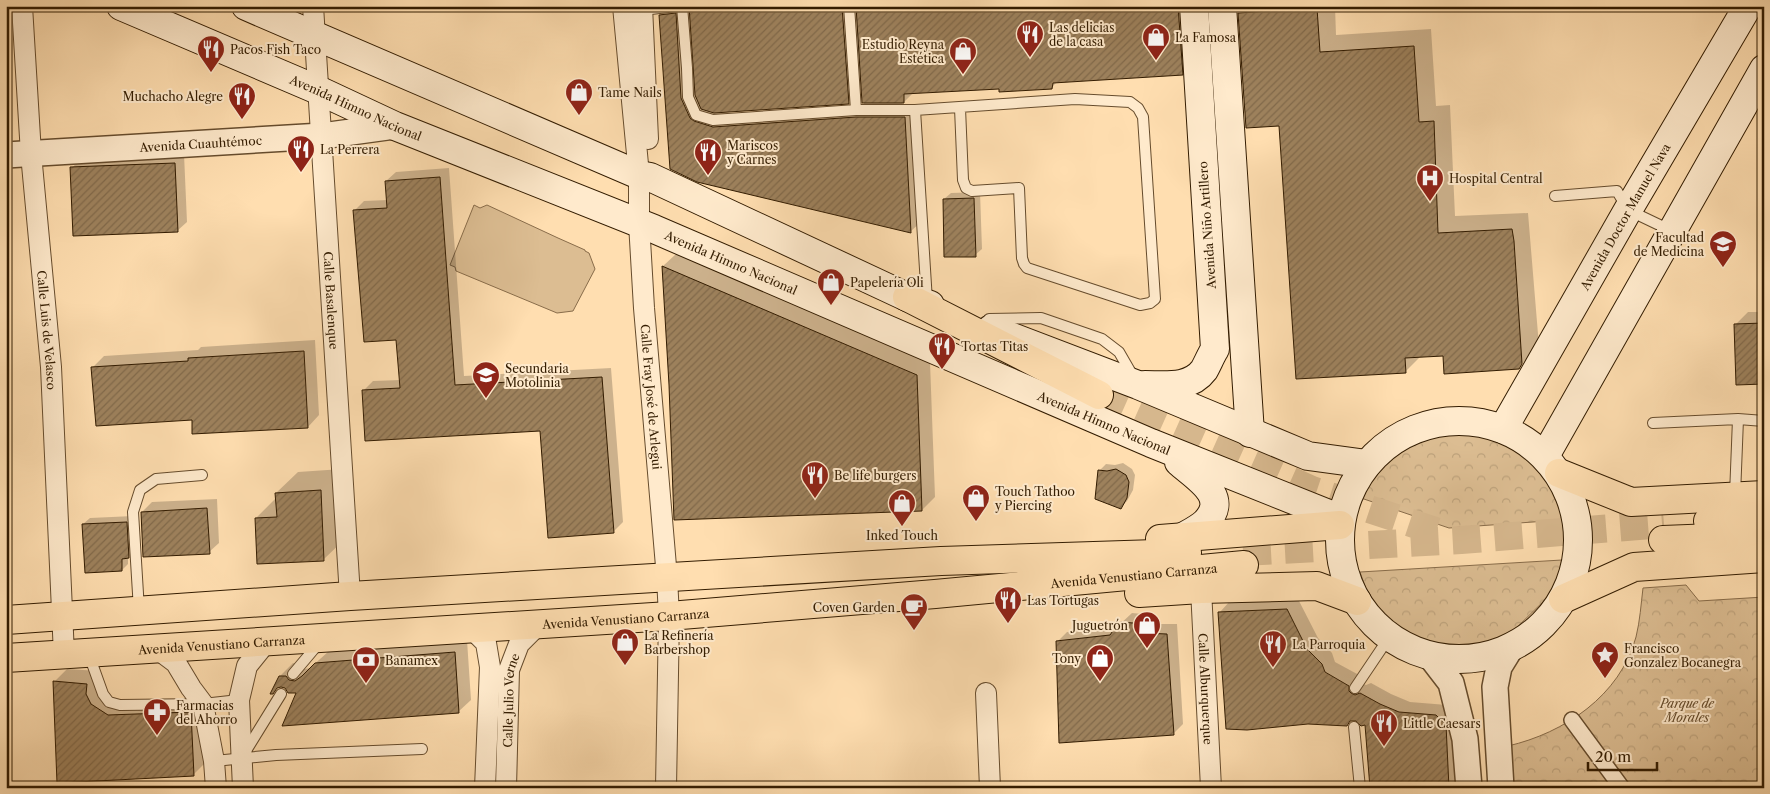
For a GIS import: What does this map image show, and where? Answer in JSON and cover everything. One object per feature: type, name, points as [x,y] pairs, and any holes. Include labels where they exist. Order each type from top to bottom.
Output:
[{"type":"main road","name":"Avenida Himno Nacional","points":[[121,6],[318,90],[395,126],[646,226],[1150,443],[1341,522]]},
{"type":"main road","points":[[246,6],[645,176],[917,300],[1099,395]]},
{"type":"main road","name":"Avenida Niño Artillero","points":[[1138,385],[1178,385],[1192,380],[1203,371],[1215,348],[1194,6]]},
{"type":"main road","points":[[1222,6],[1250,433]]},
{"type":"main road","name":"Avenida Doctor Manuel Nava","points":[[1503,429],[1628,210],[1748,6]]},
{"type":"main road","points":[[1552,465],[1672,232],[1764,69]]},
{"type":"main road","points":[[917,300],[1138,385],[1308,456],[1367,464]]},
{"type":"main road","points":[[1552,465],[1573,503],[1579,536],[1575,569],[1563,599],[1540,628],[1512,646],[1480,657],[1451,659],[1431,657],[1410,649],[1380,629],[1356,601],[1342,565],[1341,522],[1350,490],[1367,464],[1395,439],[1429,424],[1466,421],[1503,429],[1525,440],[1552,465],[1630,502],[1764,495]]},
{"type":"main road","points":[[1150,443],[1176,460],[1212,490],[1215,500],[1214,509],[1206,522],[1183,537]]},
{"type":"main road","points":[[1764,516],[1663,532],[1764,536]]},
{"type":"main road","points":[[942,561],[1024,546],[1183,537],[1341,522]]},
{"type":"main road","name":"Avenida Venustiano Carranza","points":[[6,620],[350,596],[942,561],[1244,558],[935,594],[669,616],[6,658]]},
{"type":"main road","points":[[1563,599],[1634,567],[1764,558]]},
{"type":"main road","points":[[935,594],[1024,599],[1201,589],[1317,586],[1356,601]]},
{"type":"street","name":"Calle Luis de Velasco","points":[[22,6],[31,154],[51,368],[62,616],[76,654]]},
{"type":"street","name":"Calle Basalenque","points":[[313,6],[350,596]]},
{"type":"street","name":"Calle Fray José de Arlegui","points":[[633,8],[645,176],[644,308],[669,616],[666,788]]},
{"type":"street","name":"Avenida Cuauhtémoc","points":[[6,155],[322,136],[395,126]]},
{"type":"street","name":"Calle Alburquerque","points":[[1201,589],[1211,788]]},
{"type":"street","name":"Calle Julio Verne","points":[[506,788],[509,670],[519,644],[539,624]]},
{"type":"street","name":"Calle Julio Verne","points":[[470,628],[486,643],[490,667],[486,788]]},
{"type":"street","points":[[243,788],[238,700],[247,666],[268,640]]},
{"type":"street","points":[[1501,788],[1494,686],[1499,667],[1512,646]]},
{"type":"street","points":[[156,648],[176,663],[203,704],[214,761],[216,788]]},
{"type":"street","points":[[1431,657],[1451,683],[1465,739],[1469,788]]},
{"type":"street","points":[[986,692],[990,788]]},
{"type":"street","points":[[1572,720],[1622,788]]},
{"type":"lane","points":[[633,8],[677,6]]},
{"type":"lane","points":[[682,6],[688,97],[696,115],[713,120],[856,110],[960,108],[1075,99],[1130,102],[1138,108],[1143,117],[1155,299],[1150,303],[1140,304],[1027,268],[1022,258],[1019,188],[972,191],[966,188],[963,180],[960,108]]},
{"type":"lane","points":[[849,6],[856,110]]},
{"type":"lane","points":[[915,110],[917,300]]},
{"type":"lane","points":[[1555,196],[1617,191],[1628,210],[1672,232]]},
{"type":"lane","points":[[1735,496],[1738,419]]},
{"type":"lane","points":[[1652,423],[1738,419],[1764,421]]},
{"type":"lane","points":[[139,611],[133,512],[140,490],[156,480],[202,474]]},
{"type":"lane","points":[[1355,688],[1390,636]]},
{"type":"lane","points":[[293,674],[323,638]]},
{"type":"lane","points":[[76,654],[109,702],[120,705],[203,704],[238,700]]},
{"type":"lane","points":[[241,759],[281,694]]},
{"type":"lane","points":[[1354,727],[1360,788]]},
{"type":"lane","points":[[214,761],[276,755],[422,749]]},
{"type":"green space","points":[[474,205],[480,208],[487,205],[589,253],[595,269],[573,311],[557,313],[456,271],[455,267],[450,265]]},
{"type":"green space","points":[[1464,433],[1509,444],[1528,457],[1551,484],[1561,507],[1561,520],[1449,528],[1361,498],[1375,471],[1402,449],[1431,437]]},
{"type":"green space","points":[[1562,560],[1562,569],[1550,595],[1508,636],[1481,644],[1449,646],[1433,644],[1417,638],[1387,619],[1368,595],[1360,572]]},
{"type":"green space","name":"Parque de Morales","points":[[1686,585],[1699,601],[1764,597],[1764,788],[1511,788],[1508,746],[1549,732],[1569,721],[1587,709],[1617,677],[1628,658],[1636,637],[1643,588]]},
{"type":"building","points":[[689,6],[842,6],[849,104],[714,113],[701,109],[695,95]]},
{"type":"building","points":[[856,6],[1178,6],[1183,75],[1053,83],[1052,89],[999,92],[999,89],[904,94],[904,103],[862,103]]},
{"type":"building","points":[[1317,8],[1320,52],[1414,46],[1419,122],[1434,121],[1438,233],[1512,229],[1522,364],[1519,369],[1444,374],[1443,356],[1405,358],[1406,373],[1296,379],[1279,126],[1246,128],[1238,13]]},
{"type":"building","points":[[676,13],[681,98],[690,118],[694,121],[713,127],[856,117],[905,117],[911,233],[697,182],[670,169],[659,15]]},
{"type":"building","points":[[175,163],[178,232],[73,236],[70,167]]},
{"type":"building","points":[[440,177],[455,385],[602,377],[614,533],[548,538],[540,431],[365,441],[362,390],[400,388],[396,340],[364,342],[353,210],[387,208],[385,181]]},
{"type":"building","points":[[974,198],[976,257],[944,257],[943,199]]},
{"type":"building","points":[[662,266],[917,375],[922,511],[674,520]]},
{"type":"building","points":[[1764,323],[1764,384],[1736,385],[1734,324]]},
{"type":"building","points":[[304,351],[308,428],[192,434],[192,420],[96,426],[91,367],[188,361],[188,358]]},
{"type":"building","points":[[1116,469],[1126,475],[1129,482],[1127,498],[1121,509],[1095,499],[1098,470]]},
{"type":"building","points":[[321,490],[324,561],[257,564],[255,518],[277,517],[275,493]]},
{"type":"building","points":[[207,508],[210,554],[143,557],[141,512]]},
{"type":"building","points":[[127,522],[129,558],[122,559],[122,571],[85,573],[82,524]]},
{"type":"building","points":[[1287,609],[1307,649],[1322,664],[1325,672],[1349,686],[1351,693],[1355,695],[1360,693],[1399,712],[1436,715],[1446,725],[1449,788],[1370,788],[1365,725],[1361,726],[1356,721],[1350,721],[1347,726],[1308,724],[1247,730],[1226,729],[1218,612]]},
{"type":"building","points":[[1121,622],[1133,623],[1142,633],[1167,634],[1174,735],[1059,743],[1056,641],[1110,635]]},
{"type":"building","name":"Banamex","points":[[455,652],[459,713],[282,726],[296,693],[288,693],[285,688],[281,687],[277,688],[273,694],[270,694],[279,676],[286,676],[289,680],[295,681],[315,663]]},
{"type":"building","points":[[53,681],[87,684],[86,694],[91,704],[108,715],[191,712],[194,776],[57,783]]},
{"type":"tunnel","points":[[1099,395],[1312,490],[1447,535]]},
{"type":"tunnel","points":[[1243,552],[1461,540],[1664,524]]},
{"type":"place","name":"Las delicias de la casa","points":[[1030,58]]},
{"type":"place","name":"La Famosa","points":[[1156,61]]},
{"type":"place","name":"Pacos Fish Taco","points":[[211,73]]},
{"type":"place","name":"Estudio Reyna Estética","points":[[963,75]]},
{"type":"place","name":"Tame Nails","points":[[579,116]]},
{"type":"place","name":"Muchacho Alegre","points":[[242,120]]},
{"type":"place","name":"La Perrera","points":[[301,173]]},
{"type":"place","name":"Mariscos y Carnes","points":[[708,176]]},
{"type":"place","name":"Hospital Central","points":[[1430,202]]},
{"type":"place","name":"Facultad de Medicina","points":[[1723,268]]},
{"type":"place","name":"Papelería Oli","points":[[831,306]]},
{"type":"place","name":"Tortas Titas","points":[[942,370]]},
{"type":"place","name":"Secundaria Motolinia","points":[[486,399]]},
{"type":"place","name":"Be life burgers","points":[[815,499]]},
{"type":"place","name":"Touch Tathoo y Piercing","points":[[976,522]]},
{"type":"place","name":"Inked Touch","points":[[902,527]]},
{"type":"place","name":"Las Tortugas","points":[[1008,624]]},
{"type":"place","name":"Coven Garden","points":[[914,631]]},
{"type":"place","name":"Juguetrón","points":[[1147,649]]},
{"type":"place","name":"La Refinería Barbershop","points":[[625,666]]},
{"type":"place","name":"La Parroquia","points":[[1273,668]]},
{"type":"place","name":"Francisco Gonzalez Bocanegra","points":[[1605,679]]},
{"type":"place","name":"Tony","points":[[1100,682]]},
{"type":"place","name":"Banamex","points":[[366,684]]},
{"type":"place","name":"Farmacias del Ahorro","points":[[157,736]]},
{"type":"place","name":"Little Caesars","points":[[1384,747]]}]
